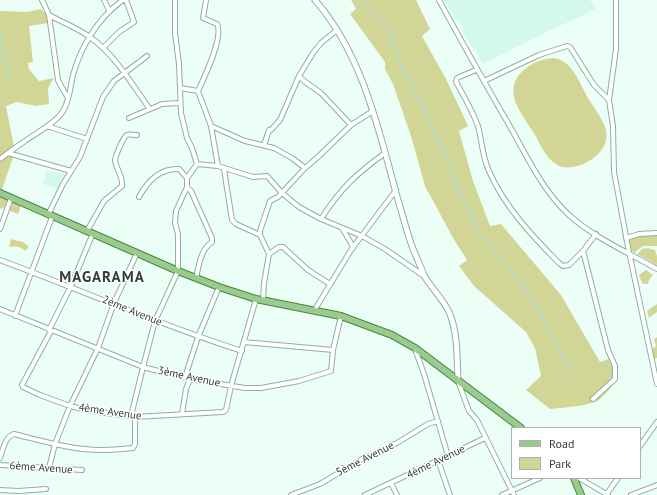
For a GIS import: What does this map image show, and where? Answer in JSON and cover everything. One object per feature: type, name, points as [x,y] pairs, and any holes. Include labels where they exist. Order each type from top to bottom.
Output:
[{"type":"main road","points":[[0,193],[178,271],[219,287],[259,299],[341,316],[382,331],[415,348],[520,427]]},
{"type":"main road","points":[[574,479],[581,495]]},
{"type":"street","points":[[42,0],[49,15],[58,80],[68,98]]},
{"type":"street","points":[[104,0],[109,10]]},
{"type":"street","points":[[0,159],[47,126],[63,111],[76,66],[89,37],[109,10],[123,0]]},
{"type":"street","points":[[103,48],[119,32],[134,22],[126,0]]},
{"type":"street","points":[[175,0],[175,33],[180,103],[187,138],[197,164]]},
{"type":"street","points":[[206,0],[203,18],[217,24],[219,28],[214,54],[198,91],[211,126],[218,166]]},
{"type":"street","points":[[314,0],[326,13],[337,30],[354,63],[373,111],[413,250],[425,277],[449,311],[454,331],[458,381],[470,411],[477,420],[513,493]]},
{"type":"street","points":[[439,0],[476,70],[484,81],[537,174],[552,196],[570,216],[596,234],[657,269]]},
{"type":"street","points":[[616,0],[616,49],[609,100],[614,126],[614,163],[616,184],[657,384]]},
{"type":"street","points":[[49,15],[89,37],[103,48],[124,73],[149,108]]},
{"type":"street","points":[[264,145],[269,130],[280,120],[299,76],[309,59],[321,43],[337,30]]},
{"type":"street","points":[[484,81],[538,55],[567,46],[572,50],[594,85],[609,100]]},
{"type":"street","points":[[15,316],[50,216],[71,171],[80,157],[103,97],[114,81],[147,56]]},
{"type":"street","points":[[476,70],[457,78],[456,82],[478,125],[488,170],[504,199],[535,239],[561,265],[569,266],[596,234]]},
{"type":"street","points":[[299,76],[321,93],[351,125]]},
{"type":"street","points":[[180,88],[198,91]]},
{"type":"street","points":[[129,118],[141,114],[149,108],[162,104],[180,103]]},
{"type":"street","points":[[231,386],[264,283],[269,254],[260,235],[260,231],[269,203],[282,193],[305,168],[351,125],[373,111]]},
{"type":"street","points":[[47,126],[87,139]]},
{"type":"street","points":[[211,126],[245,141],[264,145],[284,153],[305,168]]},
{"type":"street","points":[[50,330],[70,286],[90,232],[104,201],[122,186],[122,181],[115,161],[116,154],[125,136],[137,135]]},
{"type":"street","points":[[8,153],[71,171]]},
{"type":"street","points":[[321,219],[346,184],[385,153]]},
{"type":"street","points":[[197,164],[218,166],[253,177],[266,176],[282,193],[299,207],[321,219],[362,236],[386,249],[425,277]]},
{"type":"street","points":[[0,458],[7,439],[10,435],[14,434],[83,449],[103,450],[133,448],[135,446],[133,417],[143,367],[155,321],[178,271],[178,234],[175,223],[176,210],[187,187],[187,178],[197,164]]},
{"type":"street","points":[[139,197],[150,181],[166,171],[179,169],[187,178]]},
{"type":"street","points":[[224,169],[232,220],[236,224],[260,235]]},
{"type":"street","points":[[187,187],[191,191],[212,238],[212,242],[204,250],[196,278]]},
{"type":"street","points":[[314,311],[353,248],[396,190]]},
{"type":"street","points":[[0,229],[11,198]]},
{"type":"street","points":[[341,227],[351,242],[353,248]]},
{"type":"street","points":[[626,238],[639,234],[657,233]]},
{"type":"street","points":[[269,254],[279,247],[283,247],[308,270],[330,284]]},
{"type":"street","points":[[583,250],[608,350],[616,370],[615,379],[593,399]]},
{"type":"street","points":[[49,468],[55,444],[70,406],[98,348],[114,303],[137,253]]},
{"type":"street","name":"2ème Avenue","points":[[0,260],[114,303],[155,321],[242,351]]},
{"type":"street","points":[[182,414],[187,378],[198,337],[219,287]]},
{"type":"street","name":"3ème Avenue","points":[[0,309],[143,367],[187,378],[231,386],[261,388],[299,381],[330,372],[332,370],[333,350],[341,316]]},
{"type":"street","name":"4ème Avenue","points":[[50,330],[23,383],[23,387],[70,406],[91,411],[133,417],[225,411],[231,386]]},
{"type":"street","points":[[244,342],[333,350]]},
{"type":"street","points":[[415,348],[448,456]]},
{"type":"street","name":"5ème Avenue","points":[[291,495],[320,484],[362,458],[397,443],[428,424],[438,421]]},
{"type":"street","points":[[641,445],[657,422]]},
{"type":"street","name":"4ème Avenue","points":[[365,495],[485,438]]},
{"type":"street","points":[[438,460],[450,495]]},
{"type":"street","name":"6ème Avenue","points":[[0,465],[82,470]]},
{"type":"street","points":[[502,495],[513,493],[538,479]]},
{"type":"street","points":[[581,479],[607,495],[617,479]]},
{"type":"street","points":[[391,483],[397,495]]},
{"type":"street","points":[[631,495],[657,484]]},
{"type":"street","points":[[0,490],[19,491],[46,489]]},
{"type":"shaded area","points":[[444,0],[590,0],[596,9],[483,64],[478,56],[478,53],[472,48],[462,31],[463,28],[460,23],[458,23]]},
{"type":"shaded area","points":[[47,170],[68,176],[60,189],[43,184]]},
{"type":"green space","points":[[351,0],[416,0],[430,29],[422,36],[446,79],[468,126],[459,131],[473,181],[490,226],[501,224],[561,295],[600,362],[609,359],[614,374],[613,382],[608,391],[598,401],[550,409],[526,390],[541,376],[535,348],[526,332],[474,286],[459,266],[467,260],[453,238],[425,186],[411,136],[393,84],[385,69],[385,62],[350,14],[356,9]]},
{"type":"green space","points":[[41,9],[47,16],[48,23],[29,26],[33,62],[28,63],[29,69],[39,81],[54,78],[48,88],[49,104],[36,106],[17,102],[6,106],[15,152],[1,192],[0,11],[27,12]]},
{"type":"green space","points":[[554,58],[566,63],[571,68],[602,120],[607,134],[603,148],[593,158],[580,165],[566,168],[552,161],[544,151],[515,101],[513,89],[515,81],[525,69],[539,61]]},
{"type":"green space","points":[[0,196],[9,200],[2,209],[0,208]]},
{"type":"green space","points":[[13,202],[21,205],[18,214],[10,211],[9,209]]},
{"type":"green space","points":[[657,235],[657,246],[643,246],[634,253],[630,248],[629,239],[634,236]]},
{"type":"green space","points":[[11,239],[23,242],[28,246],[28,248],[25,251],[21,248],[13,246],[9,247]]},
{"type":"green space","points":[[647,248],[655,250],[657,265],[637,255],[642,249]]},
{"type":"green space","points":[[646,270],[653,275],[648,284],[642,283],[639,275]]},
{"type":"green space","points":[[657,304],[657,312],[649,318],[647,311]]},
{"type":"green space","points":[[657,337],[657,358],[654,359],[652,349],[656,346],[654,339]]},
{"type":"waterway","points":[[362,0],[389,30],[404,72],[418,95],[478,231],[513,272],[537,309],[573,373]]},
{"type":"waterway","points":[[0,36],[10,79]]},
{"type":"district","name":"MAGARAMA","points":[[102,278]]}]
